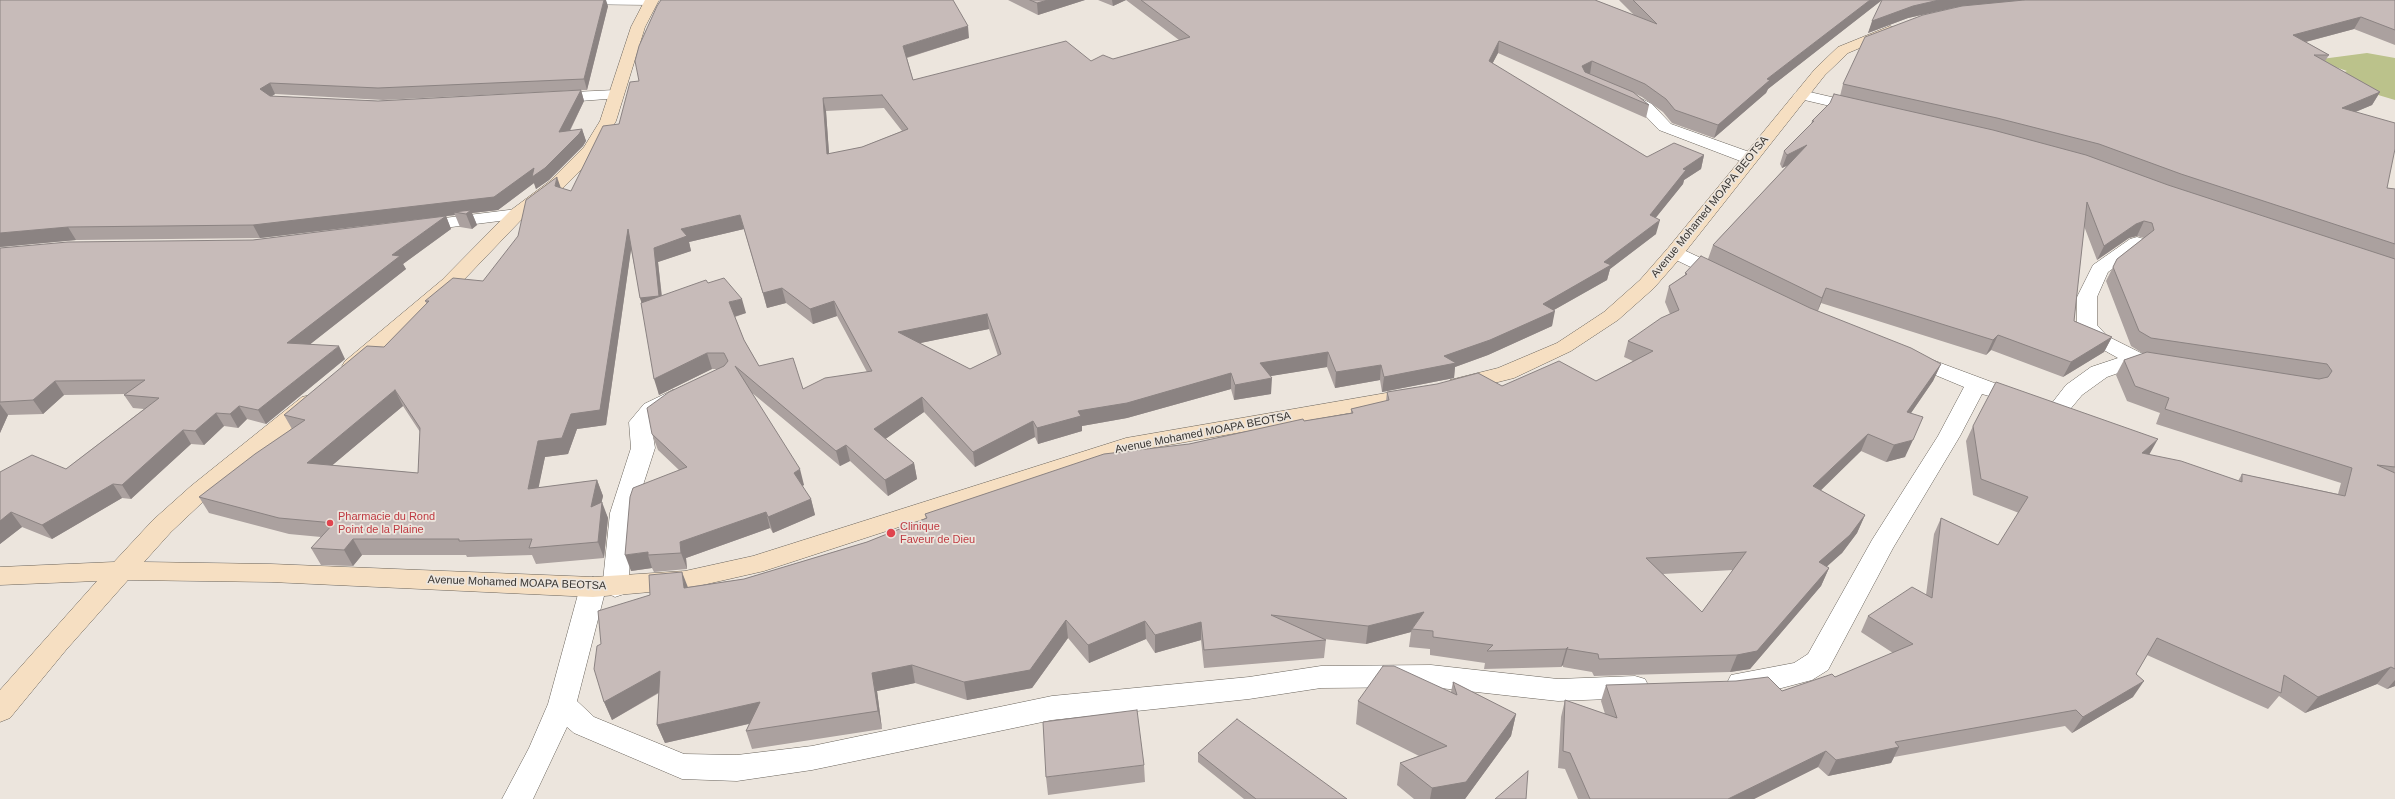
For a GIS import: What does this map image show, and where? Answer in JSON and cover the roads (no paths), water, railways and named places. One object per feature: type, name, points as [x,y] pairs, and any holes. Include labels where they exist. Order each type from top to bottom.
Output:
[{"type":"main road","points":[[0,710],[162,526],[199,492],[331,385],[449,284],[517,214],[556,185],[592,150],[608,121],[638,27],[652,0]]},
{"type":"main road","name":"Avenue Mohamed MOAPA BEOTSA","points":[[0,576],[121,571],[271,573],[490,581],[604,587],[685,580],[755,565],[1126,445],[1438,391],[1506,373],[1564,347],[1611,316],[1646,284],[1675,252],[1749,158],[1820,72],[1843,50],[1908,24]]},
{"type":"street","points":[[559,0],[652,0]]},
{"type":"street","points":[[1607,88],[1646,107],[1664,127],[1749,158]]},
{"type":"street","points":[[536,99],[616,95]]},
{"type":"street","points":[[1801,95],[1877,112]]},
{"type":"street","points":[[400,228],[517,214]]},
{"type":"street","points":[[2137,242],[2100,269],[2087,297],[2087,326],[2100,340],[2136,359],[2175,365]]},
{"type":"street","points":[[1675,252],[1737,282]]},
{"type":"street","points":[[1890,350],[1976,384],[2047,409],[2059,408],[2074,390],[2090,378],[2113,366],[2136,359]]},
{"type":"street","points":[[1714,685],[1774,679],[1802,672],[1818,662],[1881,546],[1950,436],[1976,384]]},
{"type":"street","points":[[518,799],[542,751],[562,704],[604,587],[622,513],[640,462],[643,448],[640,422],[652,409],[693,388]]},
{"type":"street","points":[[562,704],[584,725],[682,766],[737,768],[812,758],[1052,708],[1249,688],[1321,677],[1431,676],[1558,690],[1660,687]]},
{"type":"place","name":"Pharmacie du Rond Point de la Plaine","points":[[330,523]]},
{"type":"place","name":"Clinique Faveur de Dieu","points":[[891,533]]}]
